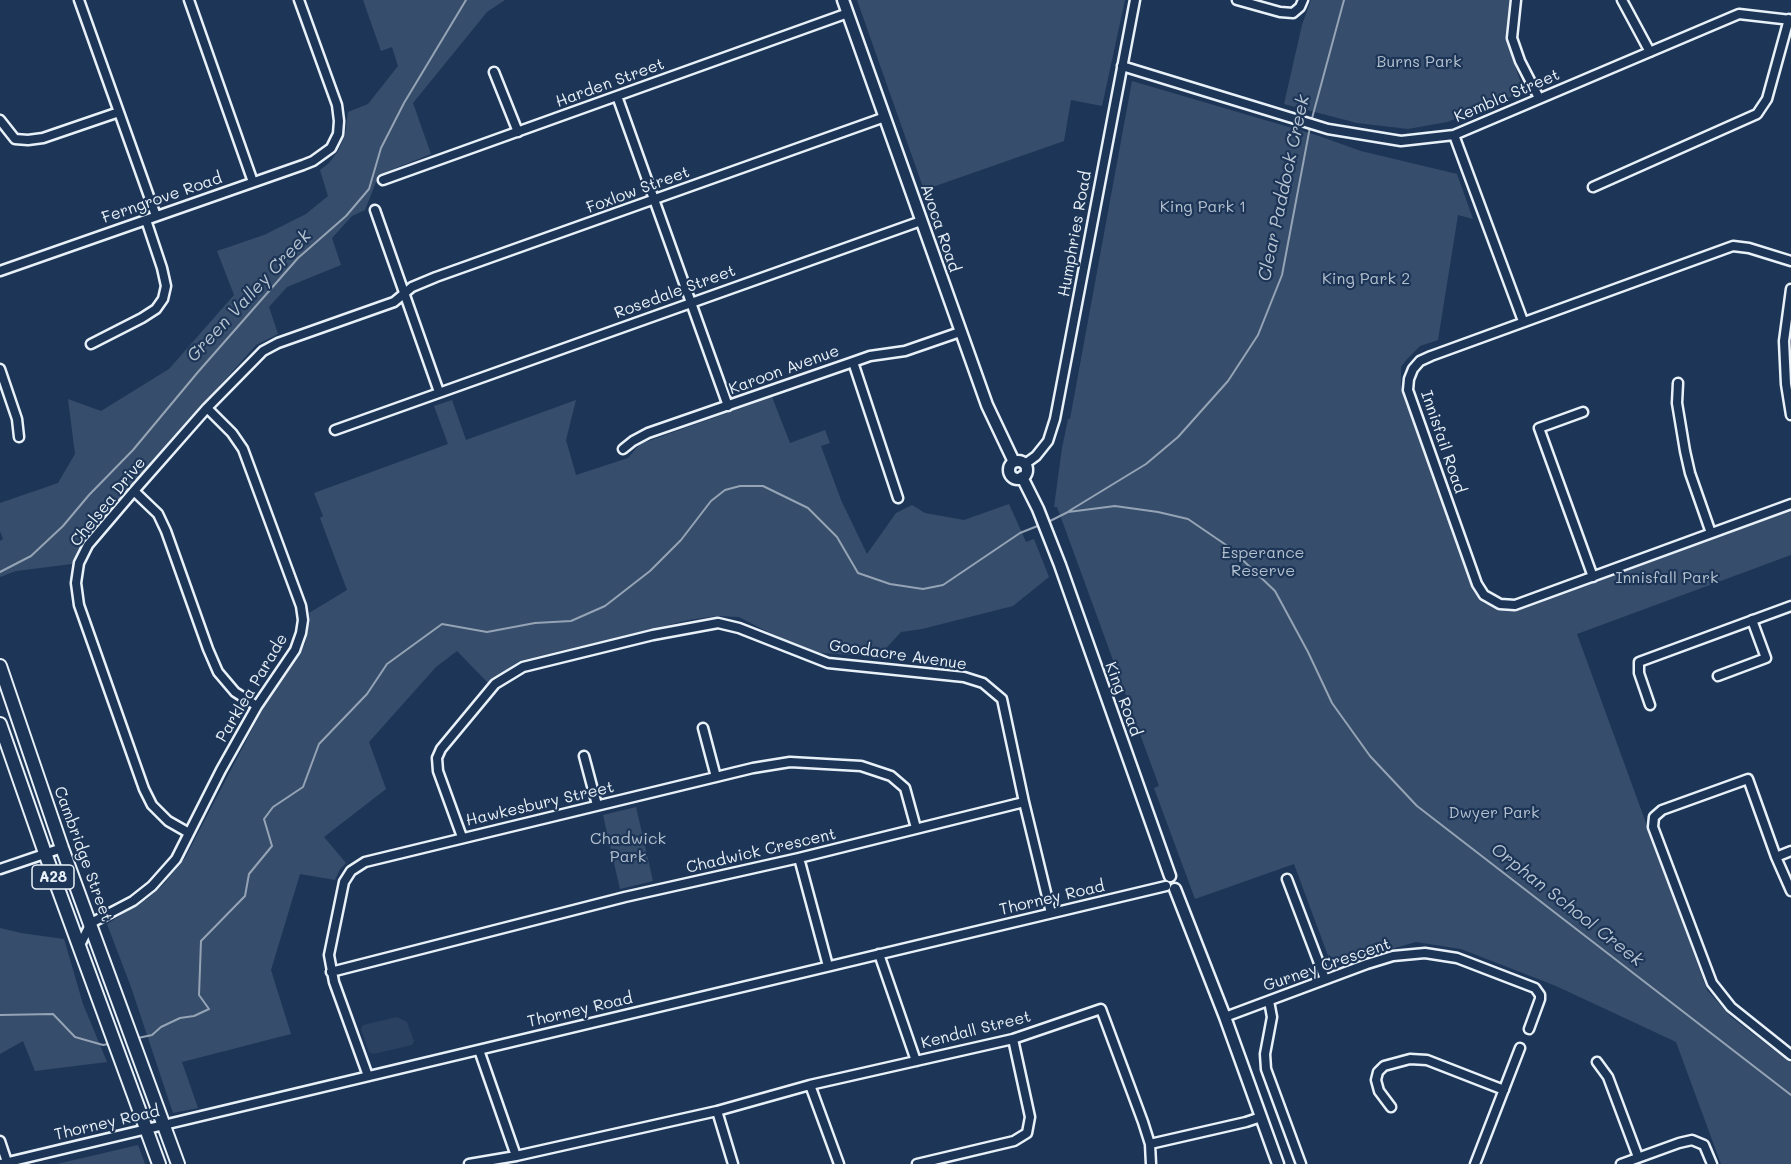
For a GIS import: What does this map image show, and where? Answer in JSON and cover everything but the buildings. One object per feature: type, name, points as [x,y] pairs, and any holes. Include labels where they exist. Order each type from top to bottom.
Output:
[{"type":"highway","name":"Cambridge Street","points":[[0,666],[62,848],[91,923],[162,1126]]},
{"type":"highway","name":"A28","points":[[0,724],[108,1029],[159,1164]]},
{"type":"highway","name":"A28","points":[[162,1126],[178,1164]]},
{"type":"main road","name":"Avoca Road","points":[[843,0],[987,405],[1019,463],[1010,467],[1010,473],[1017,478],[1022,477],[1047,533]]},
{"type":"main road","name":"King Road","points":[[1047,533],[1170,884],[1225,1017],[1278,1164]]},
{"type":"street","points":[[79,0],[156,216]]},
{"type":"street","points":[[189,0],[253,182]]},
{"type":"street","name":"Ferngrove Road","points":[[0,271],[313,161],[332,148],[338,134],[337,105],[299,0]]},
{"type":"street","name":"Humphries Road","points":[[1019,463],[1036,456],[1048,441],[1055,419],[1135,0]]},
{"type":"street","points":[[1237,0],[1293,14],[1303,0]]},
{"type":"street","points":[[1516,0],[1512,38],[1520,61],[1539,98]]},
{"type":"street","points":[[1622,0],[1650,52]]},
{"type":"street","name":"Harden Street","points":[[383,180],[848,13]]},
{"type":"street","name":"Kembla Street","points":[[1122,66],[1328,129],[1401,141],[1454,135],[1739,14],[1790,20]]},
{"type":"street","points":[[1593,187],[1757,114],[1767,99],[1790,20]]},
{"type":"street","points":[[494,72],[518,132]]},
{"type":"street","points":[[617,96],[728,406]]},
{"type":"street","points":[[0,120],[15,139],[28,140],[43,138],[119,111]]},
{"type":"street","name":"Foxlow Street","points":[[404,294],[412,287],[436,277],[885,117]]},
{"type":"street","points":[[1454,135],[1523,321]]},
{"type":"street","points":[[375,210],[439,392]]},
{"type":"street","points":[[91,344],[142,318],[156,309],[163,299],[166,286],[146,220]]},
{"type":"street","name":"Rosedale Street","points":[[335,430],[921,221]]},
{"type":"street","name":"Innisfail Road","points":[[1791,261],[1749,248],[1733,246],[1420,360],[1413,369],[1408,390],[1477,584],[1484,595],[1500,604],[1515,605],[1791,504]]},
{"type":"street","points":[[1791,289],[1784,340],[1786,384],[1791,415]]},
{"type":"street","name":"Chelsea Drive","points":[[189,833],[168,821],[152,805],[144,789],[80,605],[76,583],[79,563],[88,545],[134,491],[207,408],[263,351],[278,343],[394,302],[404,294]]},
{"type":"street","name":"Karoon Avenue","points":[[623,449],[648,433],[853,362],[875,355],[905,351],[960,332]]},
{"type":"street","points":[[853,362],[898,498]]},
{"type":"street","points":[[0,369],[17,419],[19,437]]},
{"type":"street","points":[[1678,383],[1677,403],[1684,451],[1711,533]]},
{"type":"street","name":"Parklea Parade","points":[[91,923],[133,902],[153,885],[176,859],[221,770],[257,706],[295,650],[301,633],[303,620],[301,606],[243,449],[232,433],[207,408]]},
{"type":"street","points":[[1582,412],[1539,428],[1593,577]]},
{"type":"street","points":[[134,491],[158,514],[166,531],[218,672],[235,692],[257,706]]},
{"type":"street","points":[[1650,705],[1639,673],[1640,662],[1791,606]]},
{"type":"street","points":[[1718,676],[1766,658],[1752,620]]},
{"type":"street","name":"Goodacre Avenue","points":[[462,837],[435,758],[495,684],[519,669],[653,635],[718,623],[739,628],[828,663],[964,677],[983,683],[1002,699],[1051,913]]},
{"type":"street","points":[[703,728],[716,777]]},
{"type":"street","points":[[584,756],[597,806]]},
{"type":"street","name":"Hawkesbury Street","points":[[368,1076],[331,972],[329,955],[342,887],[351,871],[372,860],[753,768],[790,762],[861,766],[891,776],[905,788],[916,828]]},
{"type":"street","points":[[1791,891],[1776,857],[1748,779],[1662,810],[1654,817],[1653,826],[1712,983],[1731,1007],[1791,1055]]},
{"type":"street","name":"Chadwick Crescent","points":[[331,972],[625,897],[799,858],[1024,802]]},
{"type":"street","points":[[0,869],[62,848]]},
{"type":"street","points":[[1776,857],[1791,851]]},
{"type":"street","points":[[799,858],[828,966]]},
{"type":"street","points":[[1287,879],[1325,980]]},
{"type":"street","name":"Thorney Road","points":[[4,1163],[1170,884]]},
{"type":"street","points":[[79,947],[91,923]]},
{"type":"street","name":"Gurney Crescent","points":[[1225,1017],[1393,956],[1425,952],[1457,958],[1538,991],[1540,999],[1529,1029]]},
{"type":"street","points":[[879,954],[916,1061]]},
{"type":"street","points":[[1269,1001],[1272,1017],[1265,1054],[1266,1069],[1301,1164]]},
{"type":"street","name":"Kendall Street","points":[[469,1164],[516,1156],[717,1111],[810,1085],[1012,1040],[1101,1009],[1149,1144]]},
{"type":"street","points":[[917,1164],[1014,1141],[1027,1132],[1030,1117],[1012,1040]]},
{"type":"street","points":[[1475,1164],[1520,1048]]},
{"type":"street","points":[[479,1050],[516,1156]]},
{"type":"street","points":[[1391,1107],[1379,1091],[1376,1080],[1378,1072],[1384,1066],[1410,1059],[1427,1060],[1504,1090]]},
{"type":"street","points":[[1597,1062],[1608,1077],[1638,1157]]},
{"type":"street","points":[[810,1085],[839,1164]]},
{"type":"street","points":[[717,1111],[733,1164]]},
{"type":"street","points":[[1151,1164],[1149,1144],[1261,1117]]},
{"type":"street","points":[[1621,1164],[1692,1140],[1704,1145],[1712,1164]]},
{"type":"street","points":[[0,1141],[4,1163]]},
{"type":"shaded area","points":[[397,1017],[407,1022],[414,1041],[412,1045],[373,1054],[369,1052],[361,1029],[363,1025]]},
{"type":"green space","points":[[363,0],[505,0],[487,12],[413,103],[431,154],[386,172],[376,182],[365,210],[352,216],[332,238],[341,265],[287,287],[269,307],[278,334],[256,345],[93,528],[79,548],[72,564],[16,571],[0,577],[0,541],[3,539],[0,531],[0,503],[58,483],[75,454],[68,399],[101,411],[169,369],[234,295],[217,251],[264,235],[306,214],[328,196],[320,170],[338,151],[345,135],[348,112],[368,104],[398,66],[392,47],[381,51]]},
{"type":"green space","points":[[857,0],[1125,0],[1102,106],[1071,100],[1064,141],[924,190]]},
{"type":"green space","name":"Burns Park","points":[[1311,0],[1512,0],[1509,34],[1512,57],[1523,89],[1518,94],[1447,122],[1408,129],[1357,123],[1284,104],[1302,25]]},
{"type":"green space","points":[[1132,81],[1316,135],[1361,151],[1457,174],[1473,219],[1458,215],[1438,340],[1420,346],[1407,359],[1401,367],[1401,384],[1403,395],[1476,591],[1483,603],[1507,611],[1518,610],[1791,511],[1791,555],[1577,634],[1707,990],[1731,1017],[1791,1063],[1791,1164],[1721,1164],[1676,1042],[1556,986],[1461,949],[1416,942],[1340,963],[1330,961],[1294,864],[1195,899],[1154,788],[1159,786],[1057,507],[1054,507],[1062,448],[1068,419],[1070,419]]},
{"type":"green space","points":[[772,397],[790,443],[825,430],[830,443],[821,446],[841,500],[867,554],[896,513],[912,505],[925,513],[964,520],[1009,504],[1026,542],[1034,539],[1049,577],[1013,606],[922,629],[901,632],[878,657],[810,652],[739,617],[717,616],[689,620],[519,661],[488,683],[457,651],[436,667],[369,742],[386,789],[324,837],[346,863],[335,880],[300,874],[271,970],[291,1034],[182,1062],[198,1108],[173,1113],[131,987],[107,924],[148,898],[162,886],[185,858],[271,693],[305,644],[310,620],[309,613],[347,590],[320,518],[323,516],[314,493],[448,444],[434,406],[452,400],[466,440],[576,400],[566,440],[576,475],[628,458],[640,444]]},
{"type":"green space","name":"Chadwick Park","points":[[636,807],[653,881],[620,889],[603,815]]},
{"type":"green space","points":[[0,928],[64,939],[83,1004],[107,1062],[35,1071],[23,1041],[0,1054]]},
{"type":"green space","points":[[138,1145],[145,1164],[57,1164]]},
{"type":"waterway","name":"Green Valley Creek","points":[[0,572],[31,556],[63,526],[89,495],[133,450],[298,258],[346,216],[369,189],[381,148],[404,103],[466,0]]},
{"type":"waterway","name":"Clear Paddock Creek","points":[[1311,122],[1344,0]]},
{"type":"waterway","name":"Clear Paddock Creek","points":[[1069,511],[1146,464],[1178,437],[1228,381],[1258,335],[1282,275],[1310,127]]},
{"type":"waterway","name":"Orphan School Creek","points":[[138,1038],[152,1035],[161,1027],[180,1018],[194,1016],[209,1009],[199,995],[201,941],[245,896],[249,874],[272,846],[264,819],[273,807],[303,787],[319,744],[367,694],[387,664],[442,624],[487,632],[535,623],[571,621],[605,606],[650,571],[681,540],[711,501],[725,490],[740,486],[763,486],[808,508],[837,537],[858,573],[890,584],[923,589],[943,585],[1020,533],[1040,525]]},
{"type":"waterway","name":"Orphan School Creek","points":[[1046,523],[1068,512],[1115,506],[1188,519],[1229,547],[1275,591],[1332,703],[1370,756],[1417,806],[1791,1095]]},
{"type":"waterway","name":"Orphan School Creek","points":[[0,1015],[53,1014],[75,1037],[103,1045],[109,1044]]},
{"type":"park label","name":"King Park 1","points":[[1203,207]]},
{"type":"park label","name":"King Park 2","points":[[1366,279]]},
{"type":"park label","name":"Esperance Reserve","points":[[1263,562]]},
{"type":"park label","name":"Innisfall Park","points":[[1667,578]]},
{"type":"park label","name":"Dwyer Park","points":[[1494,813]]}]
